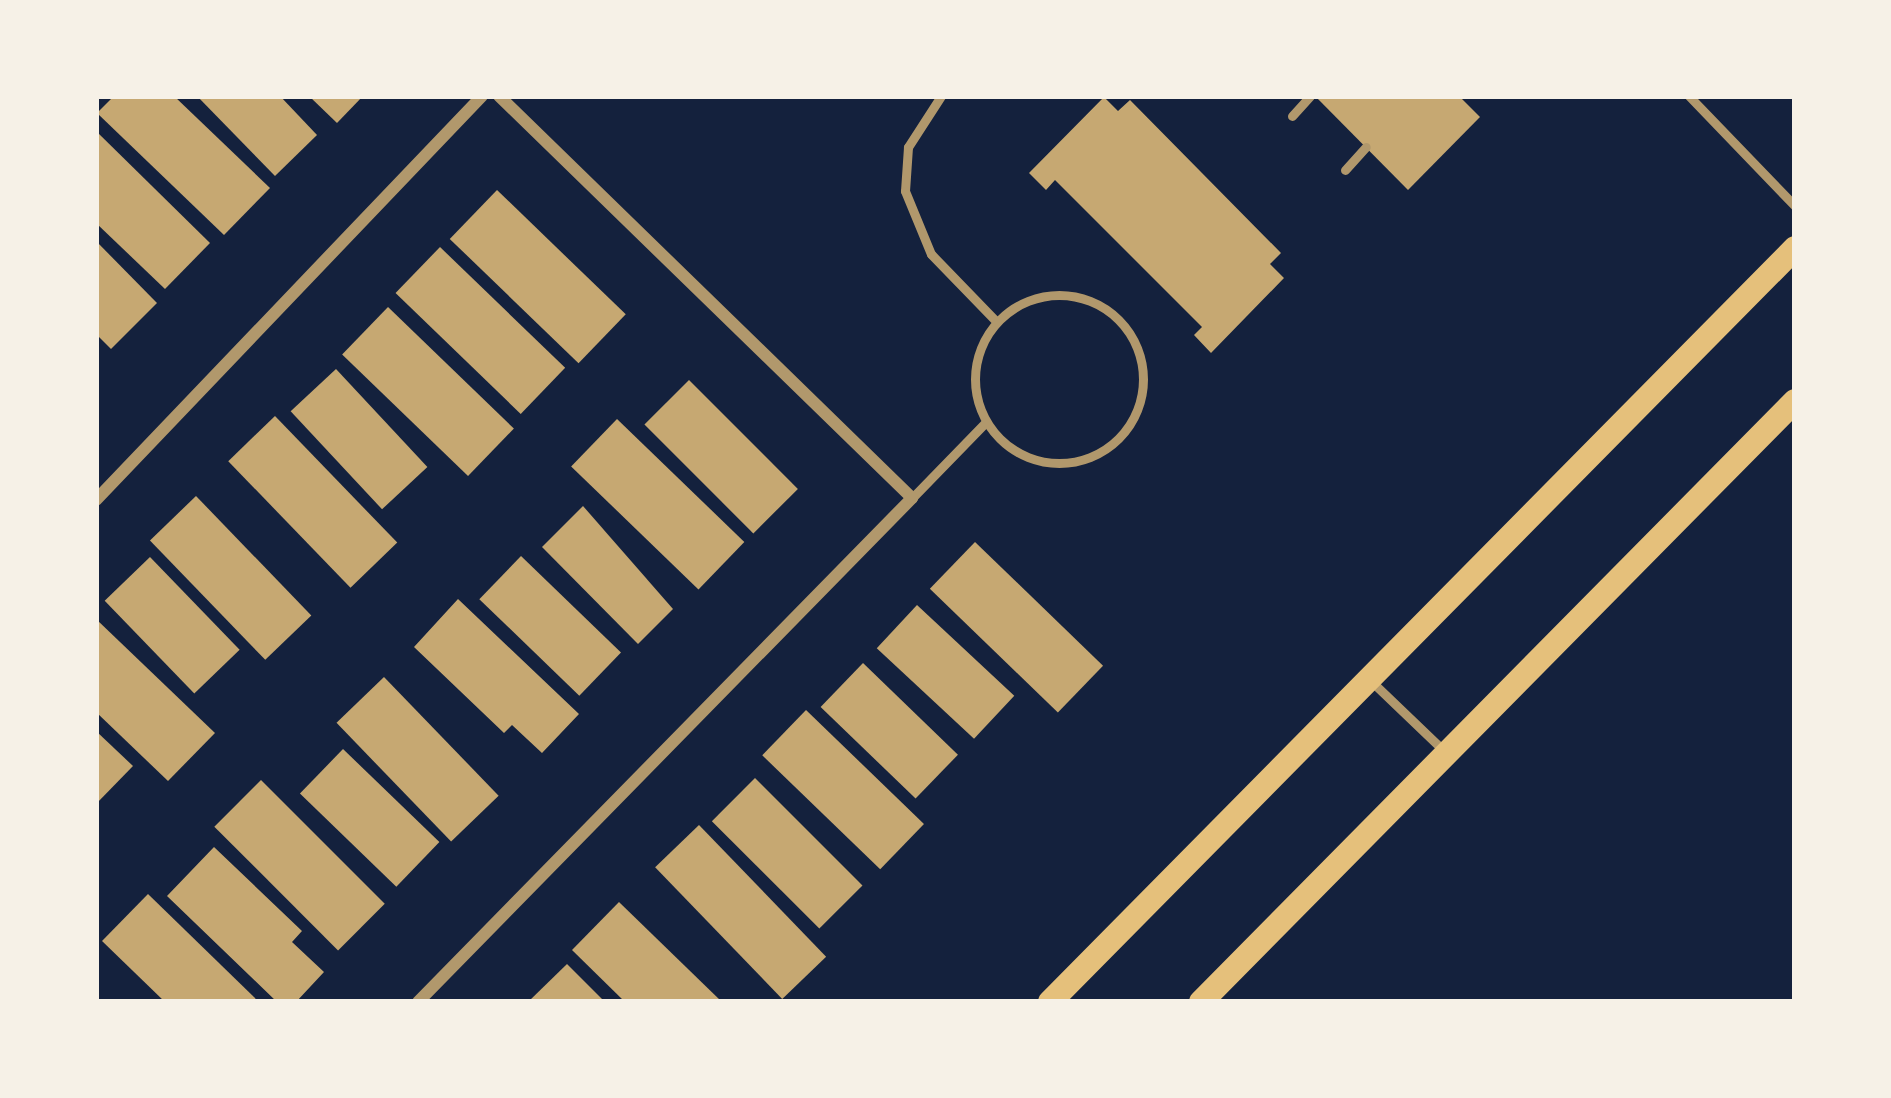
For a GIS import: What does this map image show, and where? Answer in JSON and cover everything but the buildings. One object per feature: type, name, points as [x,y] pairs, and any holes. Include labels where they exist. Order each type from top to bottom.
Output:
[{"type":"main road","points":[[1050,1002],[1795,248]]},
{"type":"main road","points":[[1201,1002],[1795,401]]},
{"type":"street","points":[[96,500],[482,96]]},
{"type":"street","points":[[418,1002],[911,498],[499,96]]},
{"type":"lane","points":[[940,96],[908,146],[904,191],[931,254],[996,321]]},
{"type":"lane","points":[[1292,116],[1310,96]]},
{"type":"lane","points":[[1689,96],[1795,206]]},
{"type":"lane","points":[[1345,170],[1366,147]]},
{"type":"lane","points":[[1043,295],[1096,303],[1135,342],[1142,399],[1111,447],[1085,460],[1028,458],[986,422],[974,370],[996,321],[1043,295]]},
{"type":"lane","points":[[911,498],[986,422]]},
{"type":"lane","points":[[1370,680],[1445,753]]}]
